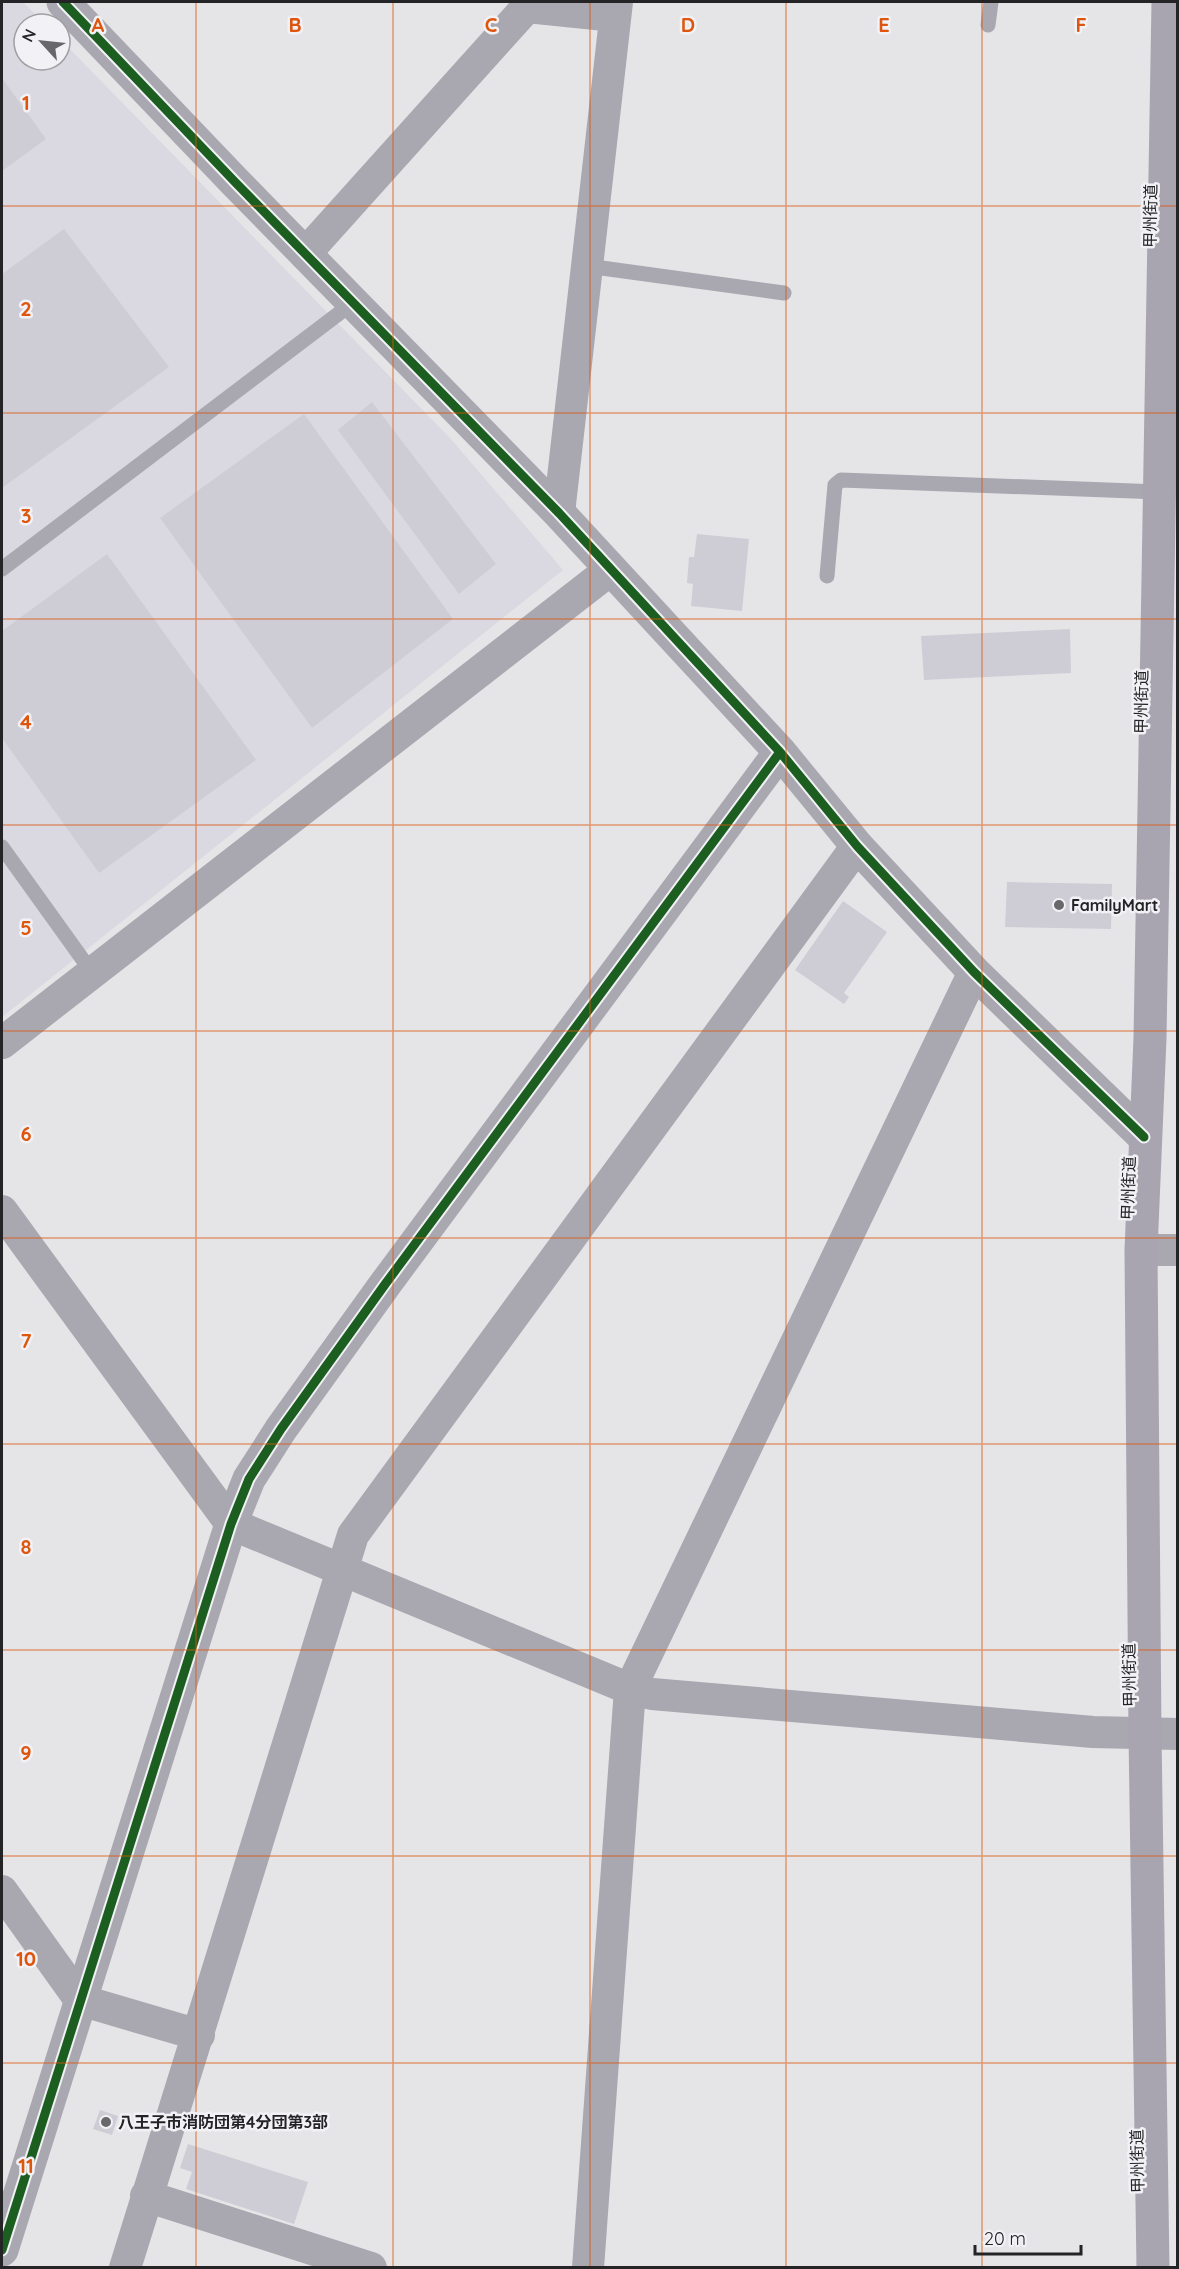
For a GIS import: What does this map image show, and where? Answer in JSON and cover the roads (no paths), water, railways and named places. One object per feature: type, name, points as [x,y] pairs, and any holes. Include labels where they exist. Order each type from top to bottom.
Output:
[{"type":"main road","name":"甲州街道","points":[[1154,2268],[1145,1734],[1141,1250],[1150,1038],[1166,472],[1168,2]]},
{"type":"street","points":[[63,2],[305,254],[559,513],[780,752],[857,846],[974,972],[1144,1137]]},
{"type":"street","points":[[305,254],[527,7],[616,9],[559,513]]},
{"type":"street","points":[[2,1043],[91,971],[610,570]]},
{"type":"street","points":[[2,2250],[231,1524],[249,1479],[281,1429],[393,1273],[780,752]]},
{"type":"street","points":[[125,2268],[353,1535],[857,846]]},
{"type":"street","points":[[588,2268],[630,1689],[974,972]]},
{"type":"street","points":[[2,1211],[231,1524],[630,1689],[675,1696],[1145,1734],[1178,1734]]},
{"type":"street","points":[[1141,1250],[1178,1250]]},
{"type":"street","points":[[2,1891],[80,2000],[199,2035]]},
{"type":"street","points":[[146,2196],[370,2268]]},
{"type":"lane","points":[[988,25],[991,2]]},
{"type":"lane","points":[[587,266],[784,293]]},
{"type":"lane","points":[[2,569],[354,303]]},
{"type":"lane","points":[[827,576],[835,485],[841,480],[1166,472]]},
{"type":"lane","points":[[2,847],[91,971]]},
{"type":"place","name":"FamilyMart","points":[[1059,905]]},
{"type":"place","name":"八王子市消防団第4分団第3部","points":[[106,2122]]}]
